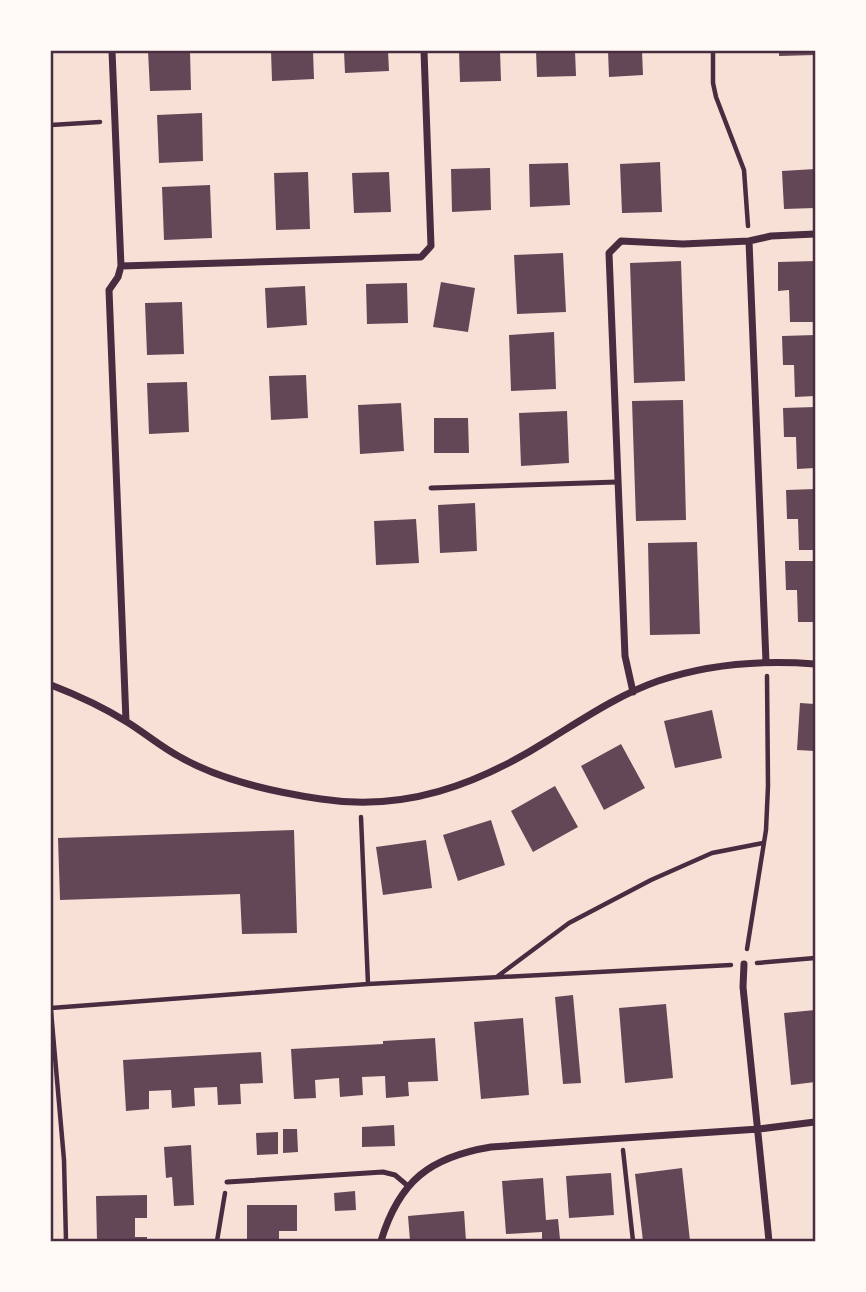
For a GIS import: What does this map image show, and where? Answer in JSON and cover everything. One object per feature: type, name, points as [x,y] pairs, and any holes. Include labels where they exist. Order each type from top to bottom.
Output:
[{"type":"street","points":[[112,51],[121,266],[118,277],[109,290],[127,722]]},
{"type":"street","points":[[121,266],[421,257],[431,246],[424,51]]},
{"type":"street","points":[[633,692],[625,656],[608,253],[621,241],[683,244],[815,234]]},
{"type":"street","points":[[749,241],[766,662]]},
{"type":"street","points":[[51,685],[75,694],[127,722],[181,758],[226,777],[324,800],[360,802],[425,796],[487,774],[545,742],[588,713],[659,681],[688,673],[766,662],[815,664]]},
{"type":"street","points":[[744,964],[743,987],[769,1241]]},
{"type":"street","points":[[381,1241],[396,1203],[408,1186],[424,1170],[466,1151],[491,1147],[759,1129],[815,1122]]},
{"type":"lane","points":[[430,488],[617,482]]},
{"type":"lane","points":[[227,1182],[383,1172],[394,1175],[408,1186]]},
{"type":"path","points":[[713,51],[716,97],[744,170],[749,241]]},
{"type":"path","points":[[51,125],[115,122]]},
{"type":"path","points":[[744,964],[764,843],[768,786],[766,662]]},
{"type":"path","points":[[360,802],[368,984]]},
{"type":"path","points":[[498,976],[569,923],[651,880],[712,853],[764,843]]},
{"type":"path","points":[[66,1241],[64,1160],[51,1009],[368,984],[815,958]]},
{"type":"path","points":[[622,1139],[632,1241]]},
{"type":"path","points":[[218,1241],[227,1182]]},
{"type":"building","points":[[148,51],[190,51],[191,90],[150,91]]},
{"type":"building","points":[[271,51],[313,51],[314,79],[272,81]]},
{"type":"building","points":[[344,51],[388,51],[389,71],[345,73]]},
{"type":"building","points":[[459,51],[500,51],[501,81],[460,82]]},
{"type":"building","points":[[536,51],[575,51],[576,76],[537,77]]},
{"type":"building","points":[[608,51],[642,51],[643,75],[609,77]]},
{"type":"building","points":[[779,51],[815,51],[815,55],[779,56]]},
{"type":"building","points":[[202,113],[203,161],[159,163],[157,115]]},
{"type":"building","points":[[660,162],[662,212],[622,213],[620,164]]},
{"type":"building","points":[[568,163],[570,205],[530,207],[529,164]]},
{"type":"building","points":[[490,168],[491,210],[452,212],[451,169]]},
{"type":"building","points":[[815,169],[815,208],[784,209],[782,171]]},
{"type":"building","points":[[308,172],[310,229],[276,230],[274,173]]},
{"type":"building","points":[[389,172],[391,212],[354,213],[352,173]]},
{"type":"building","points":[[210,185],[212,238],[164,240],[162,187]]},
{"type":"building","points":[[563,253],[566,312],[517,314],[514,255]]},
{"type":"building","points":[[681,261],[685,381],[634,383],[630,263]]},
{"type":"building","points":[[815,261],[815,322],[790,322],[789,290],[778,291],[778,262]]},
{"type":"building","points":[[441,282],[475,288],[468,332],[433,327]]},
{"type":"building","points":[[407,283],[408,323],[367,324],[366,284]]},
{"type":"building","points":[[305,286],[307,325],[267,328],[265,288]]},
{"type":"building","points":[[182,302],[184,354],[147,355],[145,303]]},
{"type":"building","points":[[554,332],[556,389],[511,391],[509,335]]},
{"type":"building","points":[[815,335],[815,396],[795,397],[794,365],[783,365],[782,336]]},
{"type":"building","points":[[306,375],[308,418],[271,420],[269,376]]},
{"type":"building","points":[[187,382],[189,432],[149,434],[147,383]]},
{"type":"building","points":[[683,400],[686,520],[636,521],[632,401]]},
{"type":"building","points":[[401,403],[404,451],[360,454],[358,405]]},
{"type":"building","points":[[815,407],[815,468],[797,469],[796,437],[784,437],[783,408]]},
{"type":"building","points":[[567,411],[569,463],[521,466],[519,413]]},
{"type":"building","points":[[434,418],[468,418],[469,453],[434,453]]},
{"type":"building","points":[[815,489],[815,550],[799,550],[798,519],[787,519],[786,490]]},
{"type":"building","points":[[475,503],[477,551],[440,553],[438,505]]},
{"type":"building","points":[[416,519],[419,563],[376,565],[374,521]]},
{"type":"building","points":[[697,542],[700,634],[650,635],[648,543]]},
{"type":"building","points":[[785,561],[815,561],[815,622],[798,622],[797,590],[786,590]]},
{"type":"building","points":[[800,703],[815,704],[815,751],[797,750]]},
{"type":"building","points":[[712,710],[722,758],[675,768],[664,721]]},
{"type":"building","points":[[621,744],[645,788],[604,810],[581,766]]},
{"type":"building","points":[[555,786],[578,827],[533,852],[511,811]]},
{"type":"building","points":[[491,820],[505,865],[458,881],[443,835]]},
{"type":"building","points":[[294,830],[297,933],[242,934],[240,894],[60,900],[58,838]]},
{"type":"building","points":[[426,840],[432,888],[383,895],[376,847]]},
{"type":"building","points":[[573,995],[581,1083],[563,1084],[555,997]]},
{"type":"building","points":[[666,1004],[673,1078],[625,1083],[619,1008]]},
{"type":"building","points":[[815,1010],[815,1082],[791,1085],[784,1013]]},
{"type":"building","points":[[523,1018],[529,1095],[481,1099],[474,1022]]},
{"type":"building","points":[[435,1038],[438,1081],[408,1082],[409,1096],[386,1098],[385,1076],[362,1077],[363,1095],[340,1097],[339,1078],[315,1080],[316,1098],[294,1099],[291,1049]]},
{"type":"building","points":[[261,1052],[263,1083],[240,1084],[241,1104],[218,1105],[217,1087],[194,1088],[195,1106],[172,1108],[171,1090],[149,1091],[149,1109],[126,1111],[123,1060]]},
{"type":"building","points":[[394,1125],[395,1146],[362,1147],[362,1127]]},
{"type":"building","points":[[283,1129],[297,1129],[298,1152],[283,1153]]},
{"type":"building","points":[[278,1132],[278,1154],[257,1155],[256,1133]]},
{"type":"building","points":[[191,1145],[194,1205],[174,1206],[172,1177],[166,1178],[164,1147]]},
{"type":"building","points":[[682,1168],[690,1241],[643,1241],[635,1174]]},
{"type":"building","points":[[611,1173],[614,1215],[569,1218],[566,1176]]},
{"type":"building","points":[[543,1178],[546,1220],[558,1219],[560,1239],[542,1240],[542,1232],[506,1234],[502,1181]]},
{"type":"building","points":[[355,1191],[356,1210],[335,1211],[334,1193]]},
{"type":"building","points":[[147,1195],[147,1218],[135,1218],[135,1237],[147,1237],[147,1241],[97,1241],[96,1196]]},
{"type":"building","points":[[247,1205],[297,1205],[297,1231],[279,1231],[279,1241],[247,1241]]},
{"type":"building","points":[[464,1211],[466,1241],[410,1241],[408,1216]]}]
